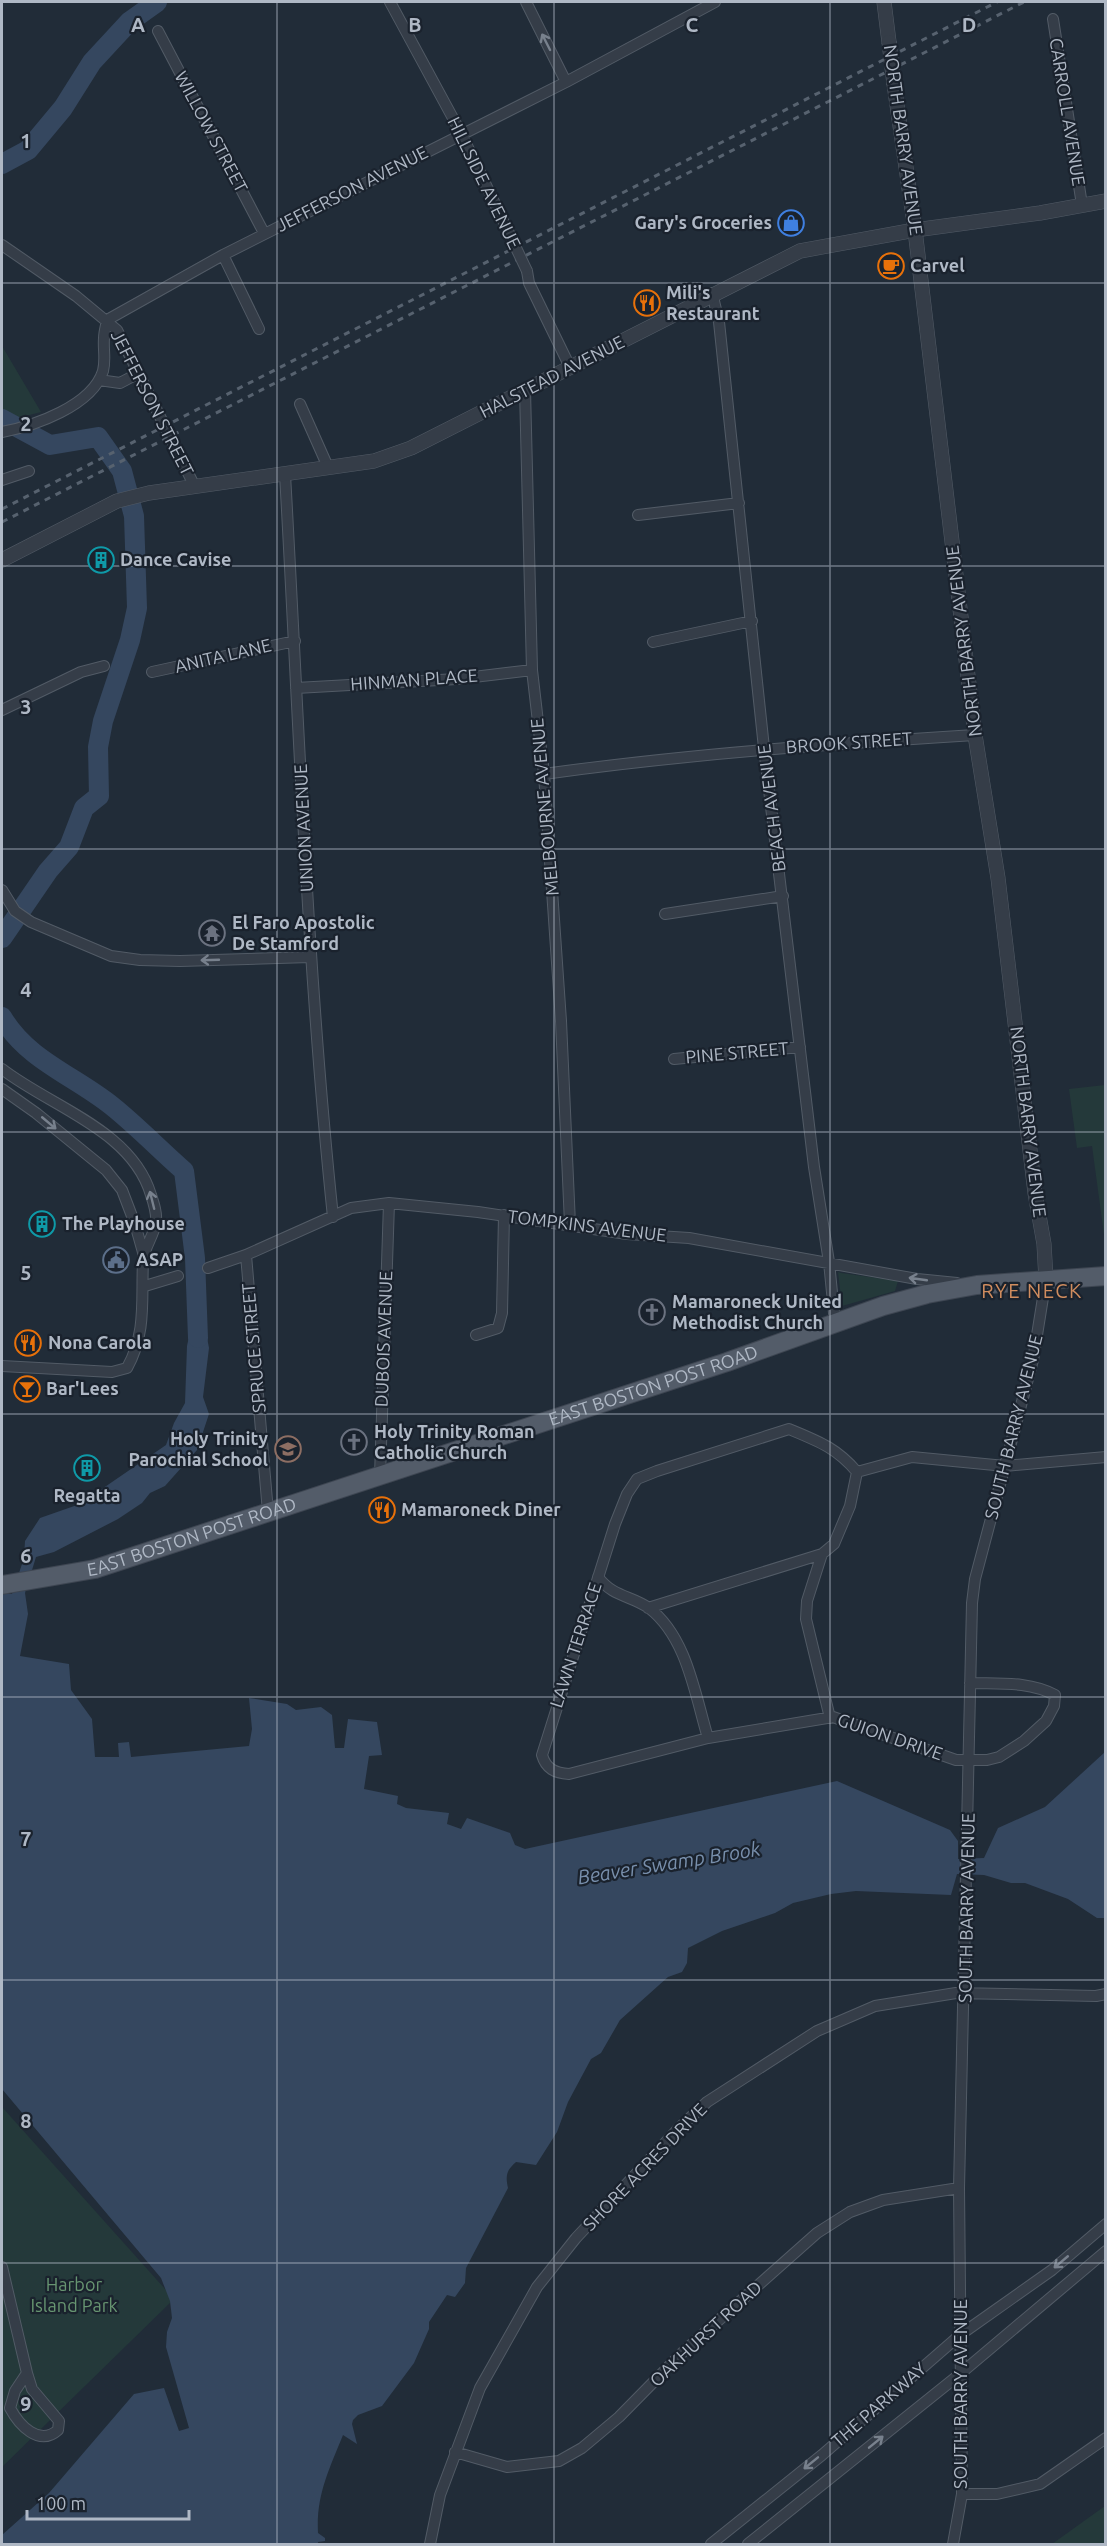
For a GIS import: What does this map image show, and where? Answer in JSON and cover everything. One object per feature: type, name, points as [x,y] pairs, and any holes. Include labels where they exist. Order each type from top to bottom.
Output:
[{"type":"main road","name":"EAST BOSTON POST ROAD","points":[[2,1585],[95,1569],[715,1366],[894,1303],[976,1285],[1106,1276]]},
{"type":"street","name":"HILLSIDE AVENUE","points":[[390,2],[461,133],[570,367]]},
{"type":"street","points":[[526,2],[566,82]]},
{"type":"street","name":"JEFFERSON AVENUE","points":[[107,320],[223,255],[566,82],[715,2]]},
{"type":"street","name":"NORTH BARRY AVENUE","points":[[884,2],[915,230],[975,735],[998,878],[1035,1193],[1044,1244],[1046,1279]]},
{"type":"street","name":"CARROLL AVENUE","points":[[1053,19],[1082,205]]},
{"type":"street","name":"WILLOW STREET","points":[[158,31],[264,234]]},
{"type":"street","name":"HALSTEAD AVENUE","points":[[2,560],[117,501],[149,493],[374,461],[411,448],[800,251],[915,230],[1040,213],[1106,201]]},
{"type":"street","points":[[2,244],[107,320],[104,338],[106,358],[99,380],[72,405],[33,424],[2,432]]},
{"type":"street","points":[[223,255],[259,329]]},
{"type":"street","name":"BEACH AVENUE","points":[[712,294],[719,322],[740,503],[764,748],[835,1323]]},
{"type":"street","name":"JEFFERSON STREET","points":[[107,320],[117,330],[195,487]]},
{"type":"street","points":[[99,380],[120,383],[139,373]]},
{"type":"street","name":"MELBOURNE AVENUE","points":[[525,390],[532,670],[544,774],[561,1021],[570,1224]]},
{"type":"street","points":[[300,405],[328,467]]},
{"type":"street","points":[[2,480],[29,471]]},
{"type":"street","name":"UNION AVENUE","points":[[285,474],[310,957],[321,1104],[333,1217]]},
{"type":"street","points":[[638,515],[740,503]]},
{"type":"street","points":[[653,642],[752,621]]},
{"type":"street","name":"ANITA LANE","points":[[152,672],[295,641]]},
{"type":"street","points":[[2,710],[81,672],[104,666]]},
{"type":"street","name":"HINMAN PLACE","points":[[296,688],[457,679],[532,670]]},
{"type":"street","name":"BROOK STREET","points":[[544,774],[764,748],[975,735]]},
{"type":"street","points":[[2,890],[10,905],[31,922],[111,957],[141,960],[310,957]]},
{"type":"street","points":[[665,914],[783,896]]},
{"type":"street","name":"PINE STREET","points":[[674,1059],[800,1047]]},
{"type":"street","points":[[2,1069],[103,1133],[131,1156],[143,1174],[155,1208],[156,1222],[144,1256]]},
{"type":"street","points":[[2,1089],[36,1113],[106,1170],[122,1190],[144,1256],[145,1286],[140,1331],[134,1355],[127,1368],[111,1372],[2,1366]]},
{"type":"street","name":"TOMPKINS AVENUE","points":[[208,1268],[246,1255],[351,1208],[389,1203],[504,1215],[627,1234],[688,1238],[916,1279],[976,1285]]},
{"type":"street","name":"DUBOIS AVENUE","points":[[380,1476],[389,1203]]},
{"type":"street","points":[[476,1335],[498,1328],[502,1313],[504,1215]]},
{"type":"street","name":"SPRUCE STREET","points":[[246,1255],[268,1512]]},
{"type":"street","points":[[145,1286],[178,1276]]},
{"type":"street","name":"SOUTH BARRY AVENUE","points":[[952,2544],[962,2494],[959,2188],[968,1887],[970,1683],[975,1579],[1033,1360],[1046,1279]]},
{"type":"street","name":"LAWN TERRACE","points":[[830,1718],[708,1738],[569,1774],[559,1774],[550,1770],[542,1755],[598,1577],[627,1494],[637,1479],[789,1429],[826,1444],[844,1456],[857,1472]]},
{"type":"street","points":[[857,1472],[912,1458],[1005,1466],[1106,1456]]},
{"type":"street","name":"GUION DRIVE","points":[[857,1472],[847,1513],[834,1544],[822,1554],[807,1601],[806,1618],[830,1718],[855,1723],[956,1760],[969,1760],[999,1757],[1024,1741],[1046,1721],[1054,1706],[1055,1695],[1044,1690],[1022,1684],[970,1683]]},
{"type":"street","points":[[648,1608],[822,1554]]},
{"type":"street","points":[[598,1577],[606,1588],[648,1608],[669,1628],[681,1650],[708,1738]]},
{"type":"street","name":"SHORE ACRES DRIVE","points":[[430,2544],[440,2495],[480,2388],[537,2287],[576,2238],[706,2102],[817,2031],[875,2006],[965,1993],[1096,1996],[1106,1994]]},
{"type":"street","name":"OAKHURST ROAD","points":[[455,2452],[507,2467],[559,2461],[582,2448],[619,2417],[683,2352],[817,2233],[850,2212],[883,2200],[959,2188]]},
{"type":"street","name":"THE PARKWAY","points":[[711,2544],[822,2455],[960,2336],[1052,2270],[1106,2224]]},
{"type":"street","name":"THE PARKWAY","points":[[748,2544],[960,2373],[1106,2251]]},
{"type":"street","points":[[2,2267],[32,2389],[53,2411],[59,2421],[58,2430],[48,2437],[38,2437],[18,2422],[10,2408],[15,2391],[27,2373]]},
{"type":"street","points":[[962,2494],[997,2494],[1040,2484],[1106,2438]]},
{"type":"green space","points":[[2,346],[41,412],[2,422]]},
{"type":"green space","points":[[1106,1085],[1105,1242],[1092,1146],[1077,1148],[1069,1089]]},
{"type":"green space","points":[[838,1272],[898,1281],[895,1291],[842,1306]]},
{"type":"green space","name":"Harbor Island Park","points":[[2,2107],[174,2299],[2,2467]]},
{"type":"green space","points":[[1105,2506],[1105,2544],[1052,2544]]},
{"type":"water","name":"Beaver Swamp Brook","points":[[202,1311],[209,1348],[203,1397],[209,1414],[197,1450],[165,1486],[150,1493],[142,1503],[118,1519],[54,1552],[36,1557],[25,1593],[28,1614],[20,1656],[69,1664],[71,1690],[92,1719],[95,1757],[119,1757],[118,1743],[129,1742],[131,1757],[249,1746],[252,1729],[249,1698],[287,1704],[296,1710],[321,1707],[332,1715],[335,1748],[344,1748],[348,1719],[377,1722],[382,1755],[369,1756],[364,1789],[398,1796],[397,1804],[406,1808],[449,1813],[447,1824],[461,1829],[467,1818],[510,1833],[515,1845],[525,1849],[837,1781],[950,1830],[958,1841],[958,1859],[984,1858],[998,1828],[1045,1807],[1105,1752],[1105,1918],[1097,1918],[1068,1899],[1025,1883],[1011,1883],[984,1875],[957,1874],[951,1895],[856,1891],[831,1894],[793,1903],[775,1913],[722,1931],[688,1948],[687,1963],[682,1972],[668,1977],[620,2020],[601,2053],[591,2059],[568,2102],[557,2132],[536,2165],[516,2162],[511,2168],[507,2176],[508,2188],[466,2268],[465,2283],[455,2297],[447,2295],[429,2322],[429,2329],[414,2363],[382,2406],[358,2415],[353,2420],[357,2444],[343,2435],[321,2495],[318,2533],[325,2538],[325,2541],[318,2542],[318,2544],[2,2544],[2,2535],[49,2493],[134,2394],[164,2388],[179,2431],[189,2428],[166,2347],[167,2332],[172,2318],[170,2301],[161,2278],[2,2089],[2,1594],[12,1594],[24,1558],[25,1541],[40,1518],[80,1504],[166,1445],[185,1403],[187,1346],[193,1317]]},
{"type":"waterway","points":[[2,164],[28,150],[63,108],[92,62],[129,22],[157,2]]},
{"type":"waterway","points":[[2,419],[50,445],[98,437],[122,471],[134,516],[137,608],[130,640],[103,721],[98,747],[99,796],[84,808],[69,847],[48,871],[2,938]]},
{"type":"waterway","points":[[2,1017],[25,1045],[112,1106],[184,1171],[195,1258],[198,1338]]},
{"type":"railway","points":[[2,509],[997,2]]},
{"type":"railway","points":[[2,522],[1024,2]]},
{"type":"place","name":"Gary's Groceries","points":[[791,223]]},
{"type":"place","name":"Carvel","points":[[891,266]]},
{"type":"place","name":"Mili's Restaurant","points":[[647,303]]},
{"type":"place","name":"Dance Cavise","points":[[101,560]]},
{"type":"place","name":"El Faro Apostolic De Stamford","points":[[212,933]]},
{"type":"place","name":"The Playhouse","points":[[42,1224]]},
{"type":"place","name":"ASAP","points":[[116,1260]]},
{"type":"place","name":"Mamaroneck United Methodist Church","points":[[652,1312]]},
{"type":"place","name":"Nona Carola","points":[[28,1343]]},
{"type":"place","name":"Bar'Lees","points":[[27,1389]]},
{"type":"place","name":"Holy Trinity Roman Catholic Church","points":[[354,1442]]},
{"type":"place","name":"Holy Trinity Parochial School","points":[[288,1449]]},
{"type":"place","name":"Regatta","points":[[87,1468]]},
{"type":"place","name":"Mamaroneck Diner","points":[[382,1510]]},
{"type":"district","name":"RYE NECK","points":[[1032,1291]]}]
